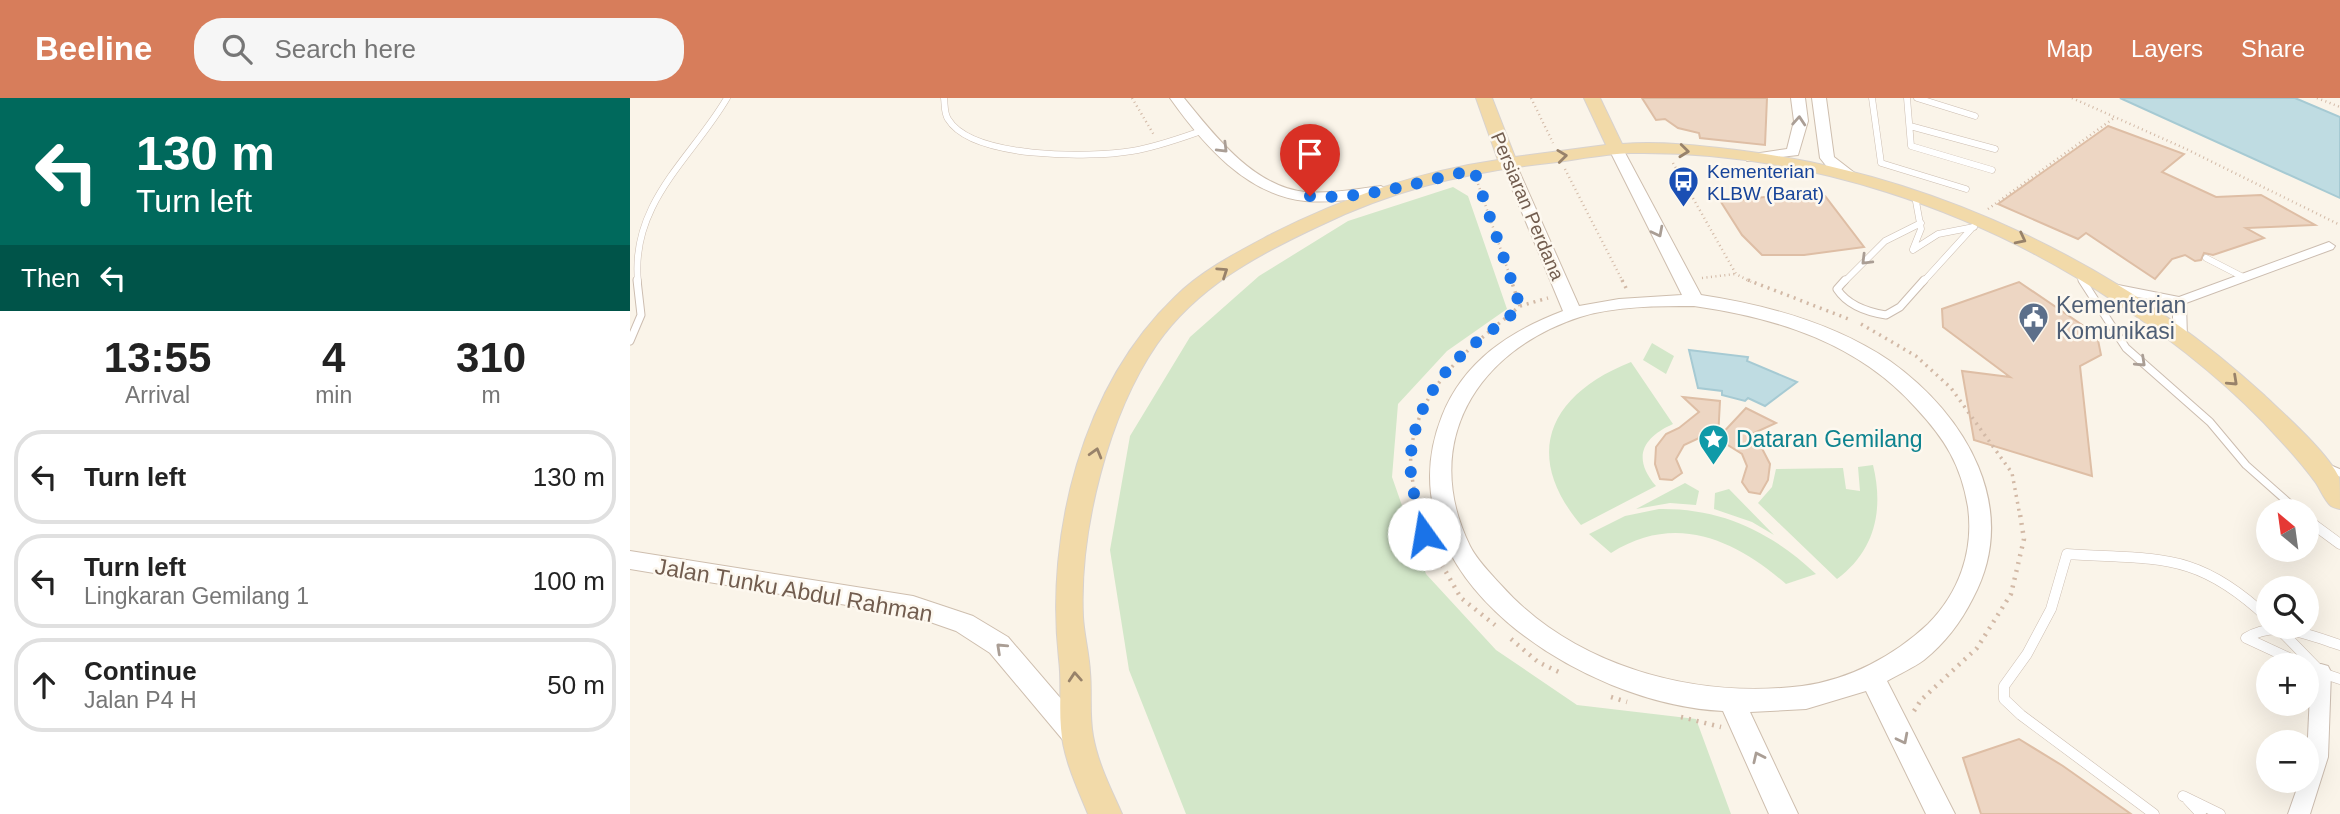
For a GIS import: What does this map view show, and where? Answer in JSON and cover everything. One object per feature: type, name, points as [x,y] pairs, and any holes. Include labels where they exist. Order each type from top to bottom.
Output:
[{"type":"main road","name":"Persiaran Perdana","points":[[1483,98],[1508,162]]},
{"type":"main road","points":[[1592,98],[1616,149]]},
{"type":"main road","points":[[1096,810],[1077,737],[1076,679],[1069,614],[1075,537],[1084,491],[1118,388],[1150,339],[1183,300],[1259,249],[1381,191],[1508,162],[1616,149],[1665,149],[1752,158],[1851,177],[1915,196],[1996,226],[2074,267],[2108,287],[2180,338],[2213,363],[2255,402],[2311,461],[2340,499]]},
{"type":"street","points":[[1177,98],[1204,130],[1261,183],[1282,191],[1324,197],[1381,191]]},
{"type":"street","points":[[1752,158],[1793,152],[1801,121],[1798,98]]},
{"type":"street","points":[[1819,98],[1827,158],[1851,177]]},
{"type":"street","points":[[1616,149],[1694,300]]},
{"type":"street","name":"Persiaran Perdana","points":[[1508,162],[1573,313]]},
{"type":"street","points":[[2108,287],[2180,301],[2329,246]]},
{"type":"street","points":[[1694,300],[1739,306],[1784,317],[1828,334],[1869,356],[1906,384],[1938,417],[1963,453],[1978,493],[1983,535],[1975,577],[1954,616],[1919,651],[1872,678],[1806,697],[1731,700],[1660,690],[1593,666],[1526,624],[1490,592],[1459,547],[1442,502],[1439,458],[1448,418],[1468,383],[1497,354],[1532,330],[1573,313],[1633,301],[1694,300]]},
{"type":"street","points":[[2180,301],[2180,338]]},
{"type":"street","name":"Jalan Tunku Abdul Rahman","points":[[630,560],[913,606],[964,623],[999,645],[1077,737]]},
{"type":"street","points":[[1872,678],[1941,814]]},
{"type":"street","points":[[1731,700],[1784,814]]},
{"type":"street","points":[[2300,814],[2318,757],[2318,716]]},
{"type":"lane","points":[[630,341],[642,313],[640,285],[634,259],[637,238],[650,199],[728,98]]},
{"type":"lane","points":[[944,98],[948,119],[959,132],[975,141],[998,146],[1100,153],[1130,151],[1204,130]]},
{"type":"lane","points":[[1872,98],[1881,163],[1966,189]]},
{"type":"lane","points":[[1907,98],[1909,142],[1917,149],[1992,170]]},
{"type":"lane","points":[[1917,98],[1975,116]]},
{"type":"lane","points":[[1910,127],[1995,149]]},
{"type":"lane","points":[[1915,196],[1922,234],[1913,250],[1938,234],[1973,227],[1996,226]]},
{"type":"lane","points":[[1922,223],[1902,228],[1891,235],[1837,289],[1841,297],[1861,309],[1886,315],[1900,307],[1973,227]]},
{"type":"lane","points":[[2206,258],[2243,277]]},
{"type":"lane","points":[[2074,267],[2126,348],[2210,422],[2246,465],[2284,499]]},
{"type":"lane","points":[[2311,461],[2340,472]]},
{"type":"lane","points":[[2319,529],[2340,544]]},
{"type":"lane","points":[[2154,814],[2021,715],[2004,699],[2004,686],[2027,654],[2051,609],[2067,554],[2171,560],[2205,573],[2256,605]]},
{"type":"lane","points":[[2256,630],[2246,638],[2279,653]]},
{"type":"lane","points":[[2288,639],[2301,653]]},
{"type":"lane","points":[[2319,639],[2340,645]]},
{"type":"lane","points":[[2201,814],[2183,796],[2220,814]]},
{"type":"path","points":[[1132,98],[1149,130],[1161,144]]},
{"type":"path","points":[[1531,98],[1633,301]]},
{"type":"path","points":[[2072,98],[2184,148],[2340,225]]},
{"type":"path","points":[[2317,98],[2340,107]]},
{"type":"path","points":[[1989,209],[2114,118]]},
{"type":"path","points":[[1665,149],[1736,274],[1757,285],[1856,322],[1916,356],[1951,388],[2012,473],[2024,539],[2011,594],[1977,648],[1921,701],[1900,733]]},
{"type":"path","points":[[1474,170],[1520,306]]},
{"type":"path","points":[[1702,278],[1736,274]]},
{"type":"path","points":[[1500,630],[1461,598],[1424,534],[1413,484],[1410,454],[1417,424],[1429,395],[1463,353],[1520,306],[1550,297]]},
{"type":"path","points":[[1510,638],[1538,662],[1572,678]]},
{"type":"path","points":[[1605,694],[1628,702]]},
{"type":"path","points":[[1676,715],[1725,728]]},
{"type":"green space","points":[[1453,187],[1468,196],[1507,309],[1447,351],[1398,404],[1392,477],[1426,574],[1496,650],[1577,705],[1696,719],[1731,814],[1186,814],[1129,670],[1110,550],[1130,436],[1190,337],[1259,276],[1348,221]]},
{"type":"green space","points":[[1652,343],[1674,356],[1666,374],[1643,360]]},
{"type":"green space","points":[[1631,362],[1673,424],[1654,436],[1644,450],[1644,466],[1656,486],[1581,525],[1563,499],[1552,474],[1549,451],[1553,429],[1564,409],[1581,391],[1603,375]]},
{"type":"green space","points":[[1873,465],[1877,498],[1873,528],[1860,556],[1837,579],[1758,503],[1772,487],[1776,469],[1843,468],[1846,489],[1860,491],[1858,467]]},
{"type":"green space","points":[[1685,483],[1699,491],[1696,505],[1670,503],[1636,509]]},
{"type":"green space","points":[[1729,489],[1774,535],[1752,522],[1714,509],[1715,493]]},
{"type":"green space","points":[[1659,509],[1704,513],[1744,525],[1781,546],[1816,574],[1786,584],[1746,555],[1704,537],[1681,533],[1659,534],[1635,541],[1611,553],[1589,534],[1625,516]]},
{"type":"water","points":[[2120,98],[2295,98],[2340,117],[2340,198]]},
{"type":"water","points":[[1689,350],[1748,357],[1747,361],[1797,382],[1765,406],[1748,398],[1745,401],[1722,395],[1722,391],[1698,388]]},
{"type":"building","points":[[1642,98],[1767,98],[1765,145],[1700,138],[1699,133],[1678,128],[1665,119],[1656,120]]},
{"type":"building","points":[[2108,126],[2184,154],[2162,172],[2216,197],[2261,195],[2315,225],[2246,228],[2264,238],[2213,255],[2204,253],[2201,260],[2195,261],[2185,255],[2172,259],[2155,279],[2086,233],[2078,239],[1998,204]]},
{"type":"building","points":[[1807,192],[1825,196],[1864,247],[1804,255],[1762,255],[1742,235],[1721,202]]},
{"type":"building","points":[[2019,282],[2097,335],[2101,355],[2080,366],[2092,476],[1974,440],[1962,371],[2010,377],[1943,327],[1942,309]]},
{"type":"building","points":[[1683,397],[1720,401],[1718,438],[1746,408],[1776,423],[1754,433],[1770,464],[1768,480],[1760,494],[1749,492],[1742,482],[1747,466],[1742,454],[1718,439],[1699,438],[1684,445],[1676,459],[1682,473],[1672,480],[1660,479],[1655,464],[1656,447],[1666,434],[1679,428],[1699,412]]},
{"type":"building","points":[[2019,739],[2131,814],[1981,814],[1963,758]]},
{"type":"place","name":"Kementerian KLBW (Barat)","points":[[1684,209]]},
{"type":"place","name":"Kementerian Komunikasi","points":[[2033,345]]},
{"type":"place","name":"Dataran Gemilang","points":[[1713,466]]},
{"type":"route","points":[[1310,196],[1381,191],[1474,170],[1520,306],[1463,353],[1429,395],[1417,424],[1410,454],[1413,484],[1424,534]]}]
